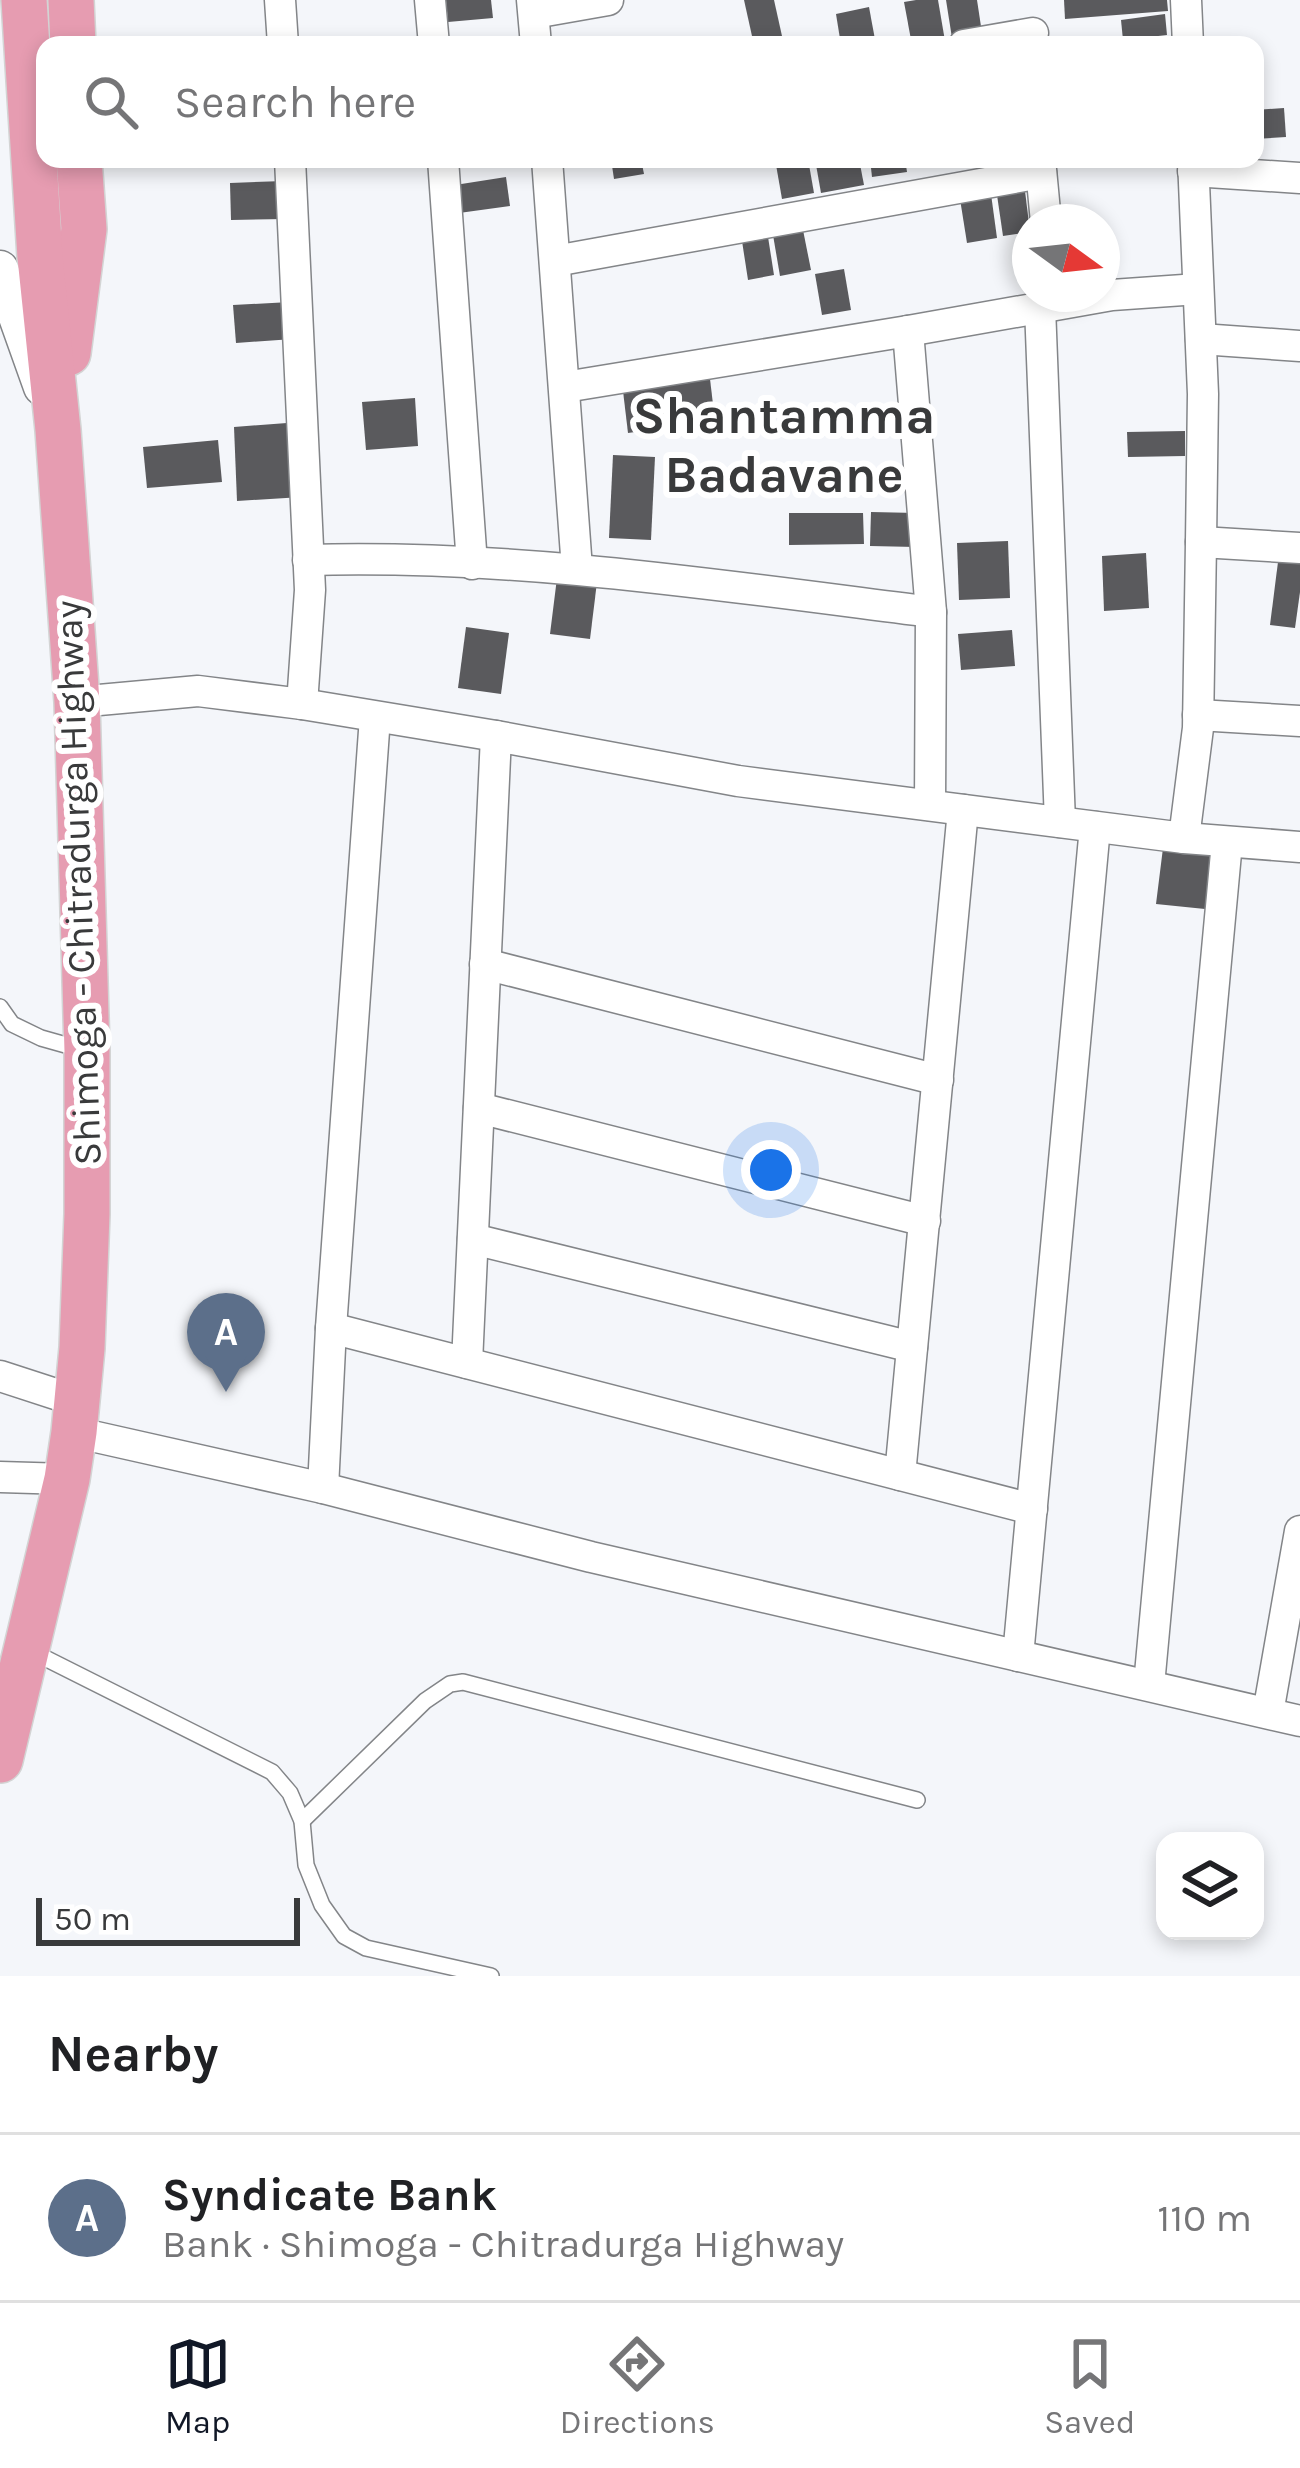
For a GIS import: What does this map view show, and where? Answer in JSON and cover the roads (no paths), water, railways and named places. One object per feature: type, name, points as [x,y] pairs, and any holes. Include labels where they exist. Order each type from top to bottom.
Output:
[{"type":"main road","name":"Shimoga - Chitradurga Highway","points":[[0,1760],[67,1479],[82,1348],[86,1236],[87,1051],[77,702],[24,0]]},
{"type":"main road","points":[[71,0],[73,36]]},
{"type":"main road","points":[[58,430],[83,229],[80,168]]},
{"type":"street","points":[[280,0],[282,36]]},
{"type":"street","points":[[430,0],[433,36]]},
{"type":"street","points":[[535,36],[533,6],[608,0]]},
{"type":"street","points":[[1031,0],[1033,36]]},
{"type":"street","points":[[1186,0],[1188,36]]},
{"type":"street","points":[[290,168],[310,590],[302,704]]},
{"type":"street","points":[[444,168],[472,563]]},
{"type":"street","points":[[548,168],[578,568]]},
{"type":"street","points":[[555,260],[1031,168]]},
{"type":"street","points":[[1041,168],[1044,204]]},
{"type":"street","points":[[1184,838],[1198,716],[1201,542],[1203,394],[1193,168]]},
{"type":"street","points":[[1218,168],[1300,178]]},
{"type":"street","points":[[0,268],[58,430]]},
{"type":"street","points":[[1120,294],[1198,289]]},
{"type":"street","points":[[565,386],[908,332],[1012,310]]},
{"type":"street","points":[[1050,312],[1060,822]]},
{"type":"street","points":[[908,332],[931,612],[930,805]]},
{"type":"street","points":[[1201,339],[1300,346]]},
{"type":"street","points":[[1201,542],[1300,548]]},
{"type":"street","points":[[308,560],[370,558],[578,568],[931,612]]},
{"type":"street","points":[[77,702],[198,691],[496,736],[738,781],[1184,838],[1300,847]]},
{"type":"street","points":[[1198,716],[1300,721]]},
{"type":"street","points":[[323,1488],[375,717]]},
{"type":"street","points":[[466,1363],[496,736]]},
{"type":"street","points":[[900,1475],[963,810]]},
{"type":"street","points":[[1018,1656],[1096,827]]},
{"type":"street","points":[[1149,1685],[1227,842]]},
{"type":"street","points":[[485,964],[938,1080]]},
{"type":"street","points":[[479,1108],[925,1221]]},
{"type":"street","points":[[472,1239],[912,1347]]},
{"type":"street","points":[[331,1328],[1032,1509]]},
{"type":"street","points":[[0,1376],[76,1416],[323,1488],[591,1557],[1300,1721]]},
{"type":"street","points":[[0,1477],[67,1479]]},
{"type":"street","points":[[1268,1713],[1300,1531]]},
{"type":"lane","points":[[0,1007],[12,1024],[87,1051]]},
{"type":"lane","points":[[26,1649],[272,1772],[290,1793],[302,1821],[306,1865],[322,1905],[344,1936],[366,1948],[491,1976]]},
{"type":"lane","points":[[302,1821],[425,1700],[450,1684],[463,1682],[917,1800]]},
{"type":"place","name":"Syndicate Bank","points":[[226,1392]]},
{"type":"district","name":"Shantamma Badavane","points":[[784,445]]}]
